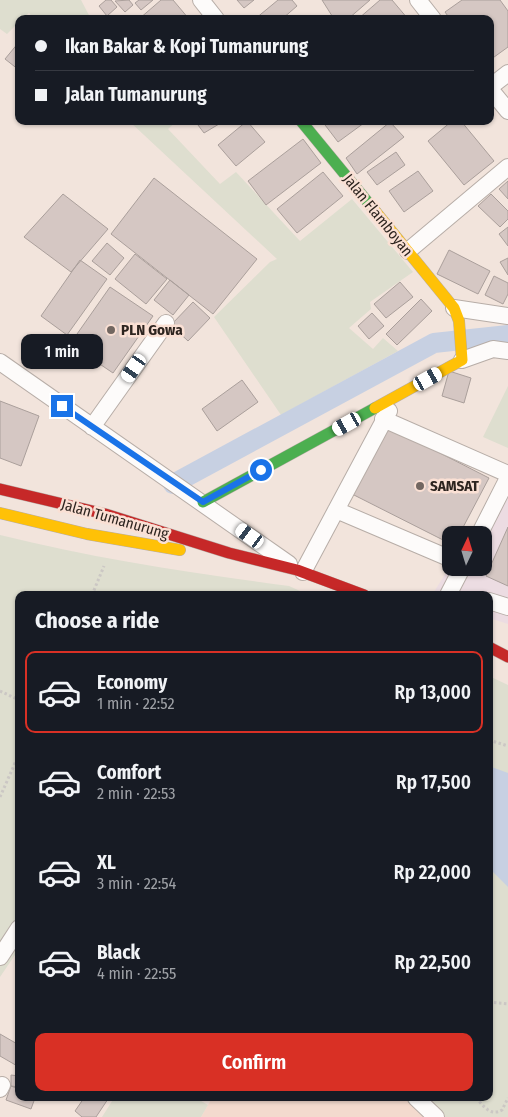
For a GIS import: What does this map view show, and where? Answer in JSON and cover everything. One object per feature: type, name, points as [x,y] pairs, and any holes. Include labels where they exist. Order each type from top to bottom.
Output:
[{"type":"street","points":[[201,0],[213,15]]},
{"type":"street","points":[[418,0],[430,15]]},
{"type":"street","points":[[494,85],[508,73]]},
{"type":"street","points":[[494,93],[508,111]]},
{"type":"street","name":"Jalan Flamboyan","points":[[304,125],[408,252],[456,315]]},
{"type":"street","points":[[408,252],[508,167]]},
{"type":"street","points":[[462,355],[456,315],[508,316]]},
{"type":"street","points":[[92,427],[166,323]]},
{"type":"street","points":[[203,502],[462,355],[493,349],[508,351]]},
{"type":"street","name":"Jalan Tumanurung","points":[[0,362],[300,571]]},
{"type":"street","points":[[300,571],[336,510],[386,415],[508,476],[483,526]]},
{"type":"street","name":"Jalan Tumanurung","points":[[0,490],[105,514],[229,553],[300,571],[353,591]]},
{"type":"street","points":[[336,510],[442,555]]},
{"type":"street","name":"Jalan Tumanurung","points":[[0,512],[87,534],[162,548],[229,553]]},
{"type":"street","points":[[450,591],[458,576]]},
{"type":"street","points":[[493,602],[508,607]]},
{"type":"street","points":[[493,650],[508,657]]},
{"type":"street","points":[[0,957],[15,934]]},
{"type":"street","points":[[419,1101],[436,1117]]},
{"type":"path","points":[[94,591],[104,566]]},
{"type":"path","points":[[0,691],[15,698]]},
{"type":"path","points":[[493,741],[508,746]]},
{"type":"path","points":[[0,797],[15,763]]},
{"type":"path","points":[[493,1002],[508,1004]]},
{"type":"path","points":[[479,1101],[494,1115],[502,1110],[508,1098]]},
{"type":"shaded area","points":[[0,0],[81,0],[89,15],[31,15],[29,13],[27,15],[15,15],[15,26],[7,34],[0,29]]},
{"type":"shaded area","points":[[133,125],[172,125],[168,129],[220,184],[236,172],[300,241],[352,199],[413,272],[370,302],[371,309],[349,328],[373,349],[383,338],[398,351],[281,415],[214,317],[270,262],[277,259]]},
{"type":"shaded area","points":[[508,386],[508,448],[483,437]]},
{"type":"shaded area","points":[[508,474],[508,624],[493,619],[493,591],[435,591],[444,576],[492,576],[492,526],[476,526]]},
{"type":"shaded area","points":[[0,535],[144,565],[289,586],[300,591],[15,591],[15,955],[0,977]]},
{"type":"shaded area","points":[[493,678],[508,685],[508,1117],[440,1117],[424,1101],[493,1101]]},
{"type":"shaded area","points":[[112,1101],[201,1101],[208,1105],[201,1117],[102,1117]]},
{"type":"shaded area","points":[[210,1101],[419,1101],[433,1117],[201,1117]]},
{"type":"water","points":[[493,767],[508,773],[508,887],[493,872]]},
{"type":"building","points":[[106,0],[111,0],[117,7],[106,15],[99,6]]},
{"type":"building","points":[[129,0],[133,5],[125,12],[115,1]]},
{"type":"building","points":[[139,0],[153,0],[141,10],[135,3]]},
{"type":"building","points":[[161,0],[173,0],[186,15],[144,15]]},
{"type":"building","points":[[237,0],[254,0],[244,8]]},
{"type":"building","points":[[278,0],[292,0],[297,6],[287,15],[260,15]]},
{"type":"building","points":[[322,0],[370,0],[353,15],[331,15]]},
{"type":"building","points":[[380,0],[392,0],[405,15],[363,15]]},
{"type":"building","points":[[462,0],[500,0],[508,11],[508,47],[494,57],[494,15],[447,15],[445,12]]},
{"type":"building","points":[[15,47],[15,67],[5,59]]},
{"type":"building","points":[[198,125],[217,125],[204,133]]},
{"type":"building","points":[[242,125],[250,125],[265,142],[236,166],[218,145]]},
{"type":"building","points":[[325,125],[361,125],[338,142]]},
{"type":"building","points":[[386,125],[393,125],[404,137],[357,174],[346,158]]},
{"type":"building","points":[[447,125],[464,125],[494,161],[464,185],[428,141]]},
{"type":"building","points":[[303,139],[321,163],[266,205],[248,181]]},
{"type":"building","points":[[396,152],[405,165],[377,185],[367,172]]},
{"type":"building","points":[[418,171],[433,191],[404,212],[389,191]]},
{"type":"building","points":[[323,172],[343,196],[297,233],[277,209]]},
{"type":"building","points":[[154,178],[257,259],[213,314],[111,234]]},
{"type":"building","points":[[508,181],[508,199],[499,189]]},
{"type":"building","points":[[63,194],[108,229],[71,272],[24,237]]},
{"type":"building","points":[[491,194],[508,211],[508,219],[500,227],[478,206]]},
{"type":"building","points":[[508,227],[508,246],[499,234]]},
{"type":"building","points":[[107,243],[124,258],[110,275],[92,261]]},
{"type":"building","points":[[449,250],[490,271],[478,294],[437,274]]},
{"type":"building","points":[[135,254],[167,279],[146,304],[115,279]]},
{"type":"building","points":[[508,258],[508,275],[500,262]]},
{"type":"building","points":[[80,260],[107,279],[67,335],[41,316]]},
{"type":"building","points":[[494,276],[508,283],[508,294],[503,304],[485,295]]},
{"type":"building","points":[[170,280],[189,295],[173,315],[154,300]]},
{"type":"building","points":[[400,282],[413,297],[386,318],[374,304]]},
{"type":"building","name":"PLN Gowa","points":[[110,287],[153,316],[113,373],[70,344]]},
{"type":"building","points":[[421,299],[432,311],[397,345],[386,334]]},
{"type":"building","points":[[193,302],[210,318],[188,341],[171,325]]},
{"type":"building","points":[[372,313],[384,326],[369,339],[358,326]]},
{"type":"building","points":[[449,371],[471,378],[464,403],[442,396]]},
{"type":"building","points":[[242,380],[258,402],[217,431],[202,409]]},
{"type":"building","points":[[0,401],[39,416],[21,466],[0,458]]},
{"type":"building","name":"SAMSAT","points":[[387,426],[489,478],[464,526],[442,526],[442,539],[352,494]]},
{"type":"building","points":[[508,527],[508,586],[486,576],[492,576],[492,563]]},
{"type":"building","points":[[0,1034],[15,1043],[15,1065],[0,1056]]},
{"type":"building","points":[[11,1075],[15,1076],[15,1086],[11,1086]]},
{"type":"building","points":[[11,1086],[15,1088],[15,1101],[34,1101],[31,1109],[6,1100]]},
{"type":"building","points":[[82,1101],[107,1101],[96,1117],[82,1117],[75,1111]]},
{"type":"waterway","points":[[173,484],[434,343],[508,335]]},
{"type":"traffic: fast","points":[[304,125],[375,211]]},
{"type":"traffic: fast","points":[[203,502],[375,408]]},
{"type":"traffic: slow","points":[[375,211],[454,308],[459,321],[462,360],[375,408]]},
{"type":"traffic: slow","points":[[0,513],[87,534],[180,550]]},
{"type":"traffic: jam","points":[[0,489],[105,514],[229,553],[297,570],[353,591]]},
{"type":"traffic: jam","points":[[493,649],[508,657]]},
{"type":"place","name":"PLN Gowa","points":[[111,330]]},
{"type":"place","name":"SAMSAT","points":[[420,486]]},
{"type":"route","points":[[62,406],[173,484],[203,502],[261,470]]}]
